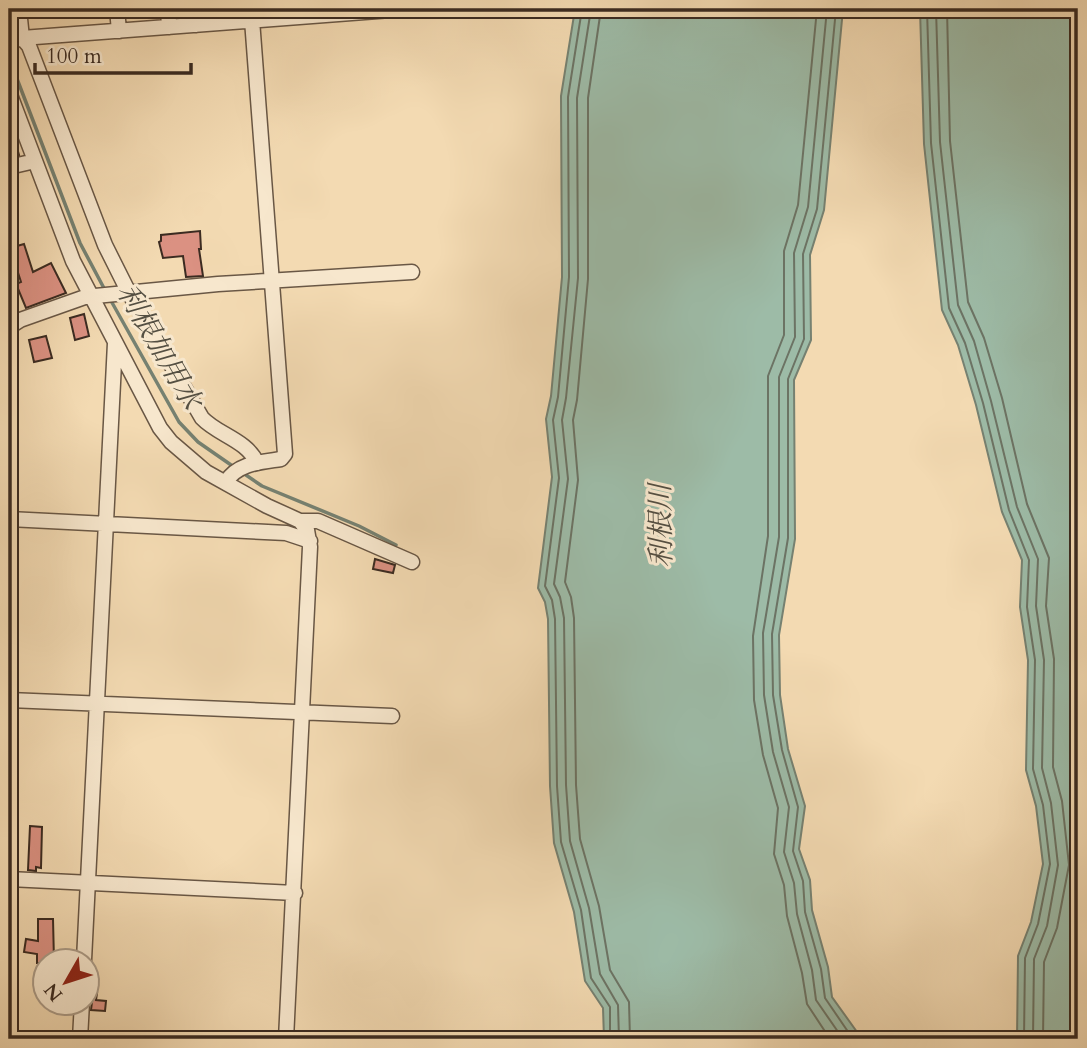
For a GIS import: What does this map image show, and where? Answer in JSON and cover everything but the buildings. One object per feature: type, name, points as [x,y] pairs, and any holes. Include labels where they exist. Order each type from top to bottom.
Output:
[{"type":"street","points":[[15,40],[19,9]]},
{"type":"street","points":[[117,9],[119,31]]},
{"type":"street","points":[[168,9],[169,27]]},
{"type":"street","points":[[195,9],[196,25]]},
{"type":"street","points":[[15,40],[252,20],[291,13],[404,9]]},
{"type":"street","points":[[226,482],[234,471],[281,459],[285,454],[252,20]]},
{"type":"street","points":[[15,40],[29,46],[105,245],[129,293],[202,418],[208,425],[250,450],[257,463]]},
{"type":"street","points":[[9,92],[73,261],[160,428],[171,442],[206,472],[300,521],[307,530],[310,541],[286,1039]]},
{"type":"street","points":[[9,167],[35,161]]},
{"type":"street","points":[[9,327],[20,320],[92,296],[412,272]]},
{"type":"street","points":[[85,946],[115,341]]},
{"type":"street","points":[[9,519],[286,533],[310,541]]},
{"type":"street","points":[[300,521],[318,521],[412,562]]},
{"type":"street","points":[[9,700],[392,716]]},
{"type":"street","points":[[9,879],[295,893]]},
{"type":"street","points":[[80,1039],[81,1016]]},
{"type":"water","name":"利根川","points":[[575,9],[843,9],[824,210],[810,255],[811,340],[794,380],[795,539],[779,635],[780,695],[788,749],[805,806],[799,849],[810,880],[812,910],[828,967],[832,997],[862,1039],[604,1039],[603,1008],[585,981],[574,912],[554,843],[550,786],[548,619],[545,602],[538,588],[552,477],[546,419],[551,396],[562,277],[561,96]]},
{"type":"water","points":[[920,9],[1078,9],[1078,1039],[1017,1039],[1018,956],[1031,922],[1043,864],[1036,806],[1026,770],[1028,660],[1020,607],[1022,560],[1002,512],[976,405],[958,345],[942,310],[924,144]]},
{"type":"waterway","name":"利根加用水","points":[[9,58],[80,243],[106,292]]},
{"type":"waterway","name":"利根加用水","points":[[110,299],[179,422],[198,442],[234,467]]},
{"type":"waterway","name":"利根加用水","points":[[243,473],[262,486],[359,526],[396,545]]}]
